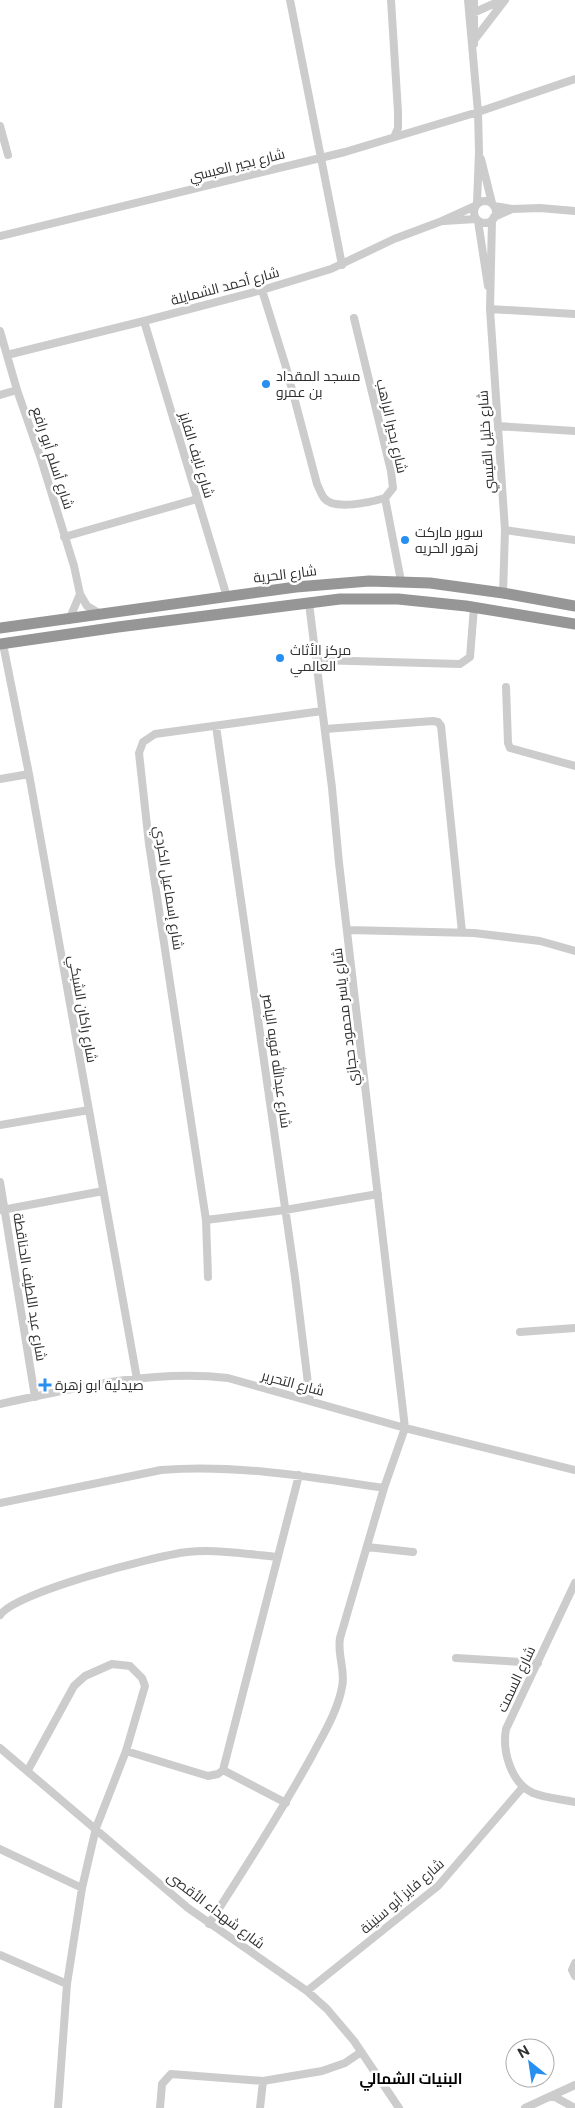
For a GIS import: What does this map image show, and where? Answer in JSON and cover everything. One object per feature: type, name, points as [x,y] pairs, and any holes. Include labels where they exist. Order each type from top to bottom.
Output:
[{"type":"highway","name":"شارع الحرية","points":[[0,628],[338,582],[401,581],[503,593],[575,606]]},
{"type":"highway","points":[[2,644],[118,627],[340,599],[398,599],[474,607],[575,624]]},
{"type":"street","points":[[290,0],[342,265]]},
{"type":"street","points":[[391,0],[398,103],[398,128],[395,135]]},
{"type":"street","points":[[472,13],[503,0]]},
{"type":"street","points":[[475,38],[503,0]]},
{"type":"street","points":[[474,2],[472,13],[473,50],[479,152],[476,204],[473,212],[477,220],[484,223],[512,209]]},
{"type":"street","points":[[472,13],[475,38],[473,50]]},
{"type":"street","name":"شارع بجير العبسي","points":[[0,236],[366,146],[395,135],[478,112],[575,79]]},
{"type":"street","points":[[0,126],[8,155]]},
{"type":"street","points":[[479,152],[496,211],[493,219]]},
{"type":"street","points":[[476,204],[484,200],[512,209],[540,208],[575,211]]},
{"type":"street","name":"شارع أحمد الشمايلة","points":[[7,355],[262,290],[342,265],[394,239],[442,221],[476,204]]},
{"type":"street","name":"شارع خليل القيسي","points":[[493,219],[490,309],[505,530],[503,593]]},
{"type":"street","name":"شارع أحمد الشمايلة","points":[[442,221],[477,220]]},
{"type":"street","name":"شارع خليل القيسي","points":[[477,220],[490,290]]},
{"type":"street","points":[[262,290],[286,367],[314,474],[324,498],[329,503],[338,505],[385,498],[401,581]]},
{"type":"street","points":[[490,309],[575,314]]},
{"type":"street","name":"شارع بحيرا الراهب","points":[[354,318],[393,482],[393,488],[385,498]]},
{"type":"street","name":"شارع نايف الفايز","points":[[144,321],[227,597]]},
{"type":"street","name":"شارع أسلم أبو رافع","points":[[0,331],[17,390],[41,459],[80,594],[87,606],[102,614]]},
{"type":"street","points":[[0,395],[17,390]]},
{"type":"street","points":[[498,426],[575,431]]},
{"type":"street","points":[[64,537],[197,499]]},
{"type":"street","points":[[505,530],[575,540]]},
{"type":"street","points":[[69,620],[80,594]]},
{"type":"street","name":"شارع ياسر محمود حجازي","points":[[309,603],[405,1428]]},
{"type":"street","points":[[316,660],[460,664],[470,657],[474,607]]},
{"type":"street","name":"شارع راكان الشبكي","points":[[2,644],[29,774],[137,1379]]},
{"type":"street","points":[[506,687],[508,743],[510,748],[575,766]]},
{"type":"street","name":"شارع إسماعيل الكردي","points":[[208,1276],[206,1220],[149,844],[139,753],[143,742],[155,734],[322,711]]},
{"type":"street","points":[[325,729],[433,721],[438,722],[441,726],[462,932]]},
{"type":"street","name":"شارع عبدالله فويه الباصر","points":[[216,726],[310,1400]]},
{"type":"street","points":[[0,779],[29,774]]},
{"type":"street","points":[[347,930],[462,932],[540,941],[575,951]]},
{"type":"street","points":[[0,1125],[89,1110]]},
{"type":"street","name":"شارع عبد اللطيف الحناقطة","points":[[0,1182],[2,1210],[35,1397]]},
{"type":"street","points":[[2,1210],[103,1192]]},
{"type":"street","points":[[206,1220],[285,1210],[378,1194]]},
{"type":"street","points":[[520,1332],[575,1328]]},
{"type":"street","name":"شارع التحرير","points":[[0,1404],[137,1379],[192,1375],[228,1378],[405,1428],[575,1470]]},
{"type":"street","points":[[209,1924],[286,1803],[329,1723],[342,1689],[343,1669],[339,1649],[340,1638],[384,1488],[405,1428]]},
{"type":"street","points":[[0,1503],[161,1470],[235,1469],[299,1475],[384,1488]]},
{"type":"street","points":[[126,1751],[208,1776],[218,1774],[223,1770],[233,1739],[299,1475]]},
{"type":"street","points":[[367,1547],[412,1552]]},
{"type":"street","points":[[0,1611],[40,1593],[139,1561],[187,1552],[278,1557]]},
{"type":"street","name":"شارع السمت","points":[[523,1786],[509,1763],[504,1740],[506,1729],[575,1583]]},
{"type":"street","points":[[456,1658],[538,1663]]},
{"type":"street","points":[[28,1770],[74,1686],[85,1676],[112,1664],[130,1666],[142,1678],[145,1686],[126,1751],[96,1828],[82,1888],[67,1984],[58,2108]]},
{"type":"street","name":"شارع شهداء الأقصى","points":[[0,1748],[188,1908],[307,1991],[342,2025],[399,2108]]},
{"type":"street","points":[[223,1770],[286,1803]]},
{"type":"street","points":[[523,1786],[540,1795],[575,1802]]},
{"type":"street","name":"شارع فايز أبو سنينة","points":[[307,1991],[438,1886],[523,1786]]},
{"type":"street","points":[[0,1850],[82,1888]]},
{"type":"street","points":[[0,1955],[67,1984]]},
{"type":"street","points":[[575,1964],[572,1970],[575,1976]]},
{"type":"street","points":[[160,2108],[162,2084],[166,2077],[175,2073],[262,2081],[322,2072],[345,2063],[361,2052]]},
{"type":"street","points":[[260,2108],[262,2081]]},
{"type":"street","points":[[525,2108],[575,2085]]},
{"type":"street","points":[[553,2096],[575,2108]]},
{"type":"place","name":"مسجد المقداد بن عمرو","points":[[266,384]]},
{"type":"place","name":"سوبر ماركت زهور الحريه","points":[[405,540]]},
{"type":"place","name":"مركز الأثاث العالمي","points":[[280,658]]},
{"type":"place","name":"صيدلية ابو زهرة","points":[[45,1385]]},
{"type":"district","name":"البنيات الشمالي","points":[[411,2078]]}]
